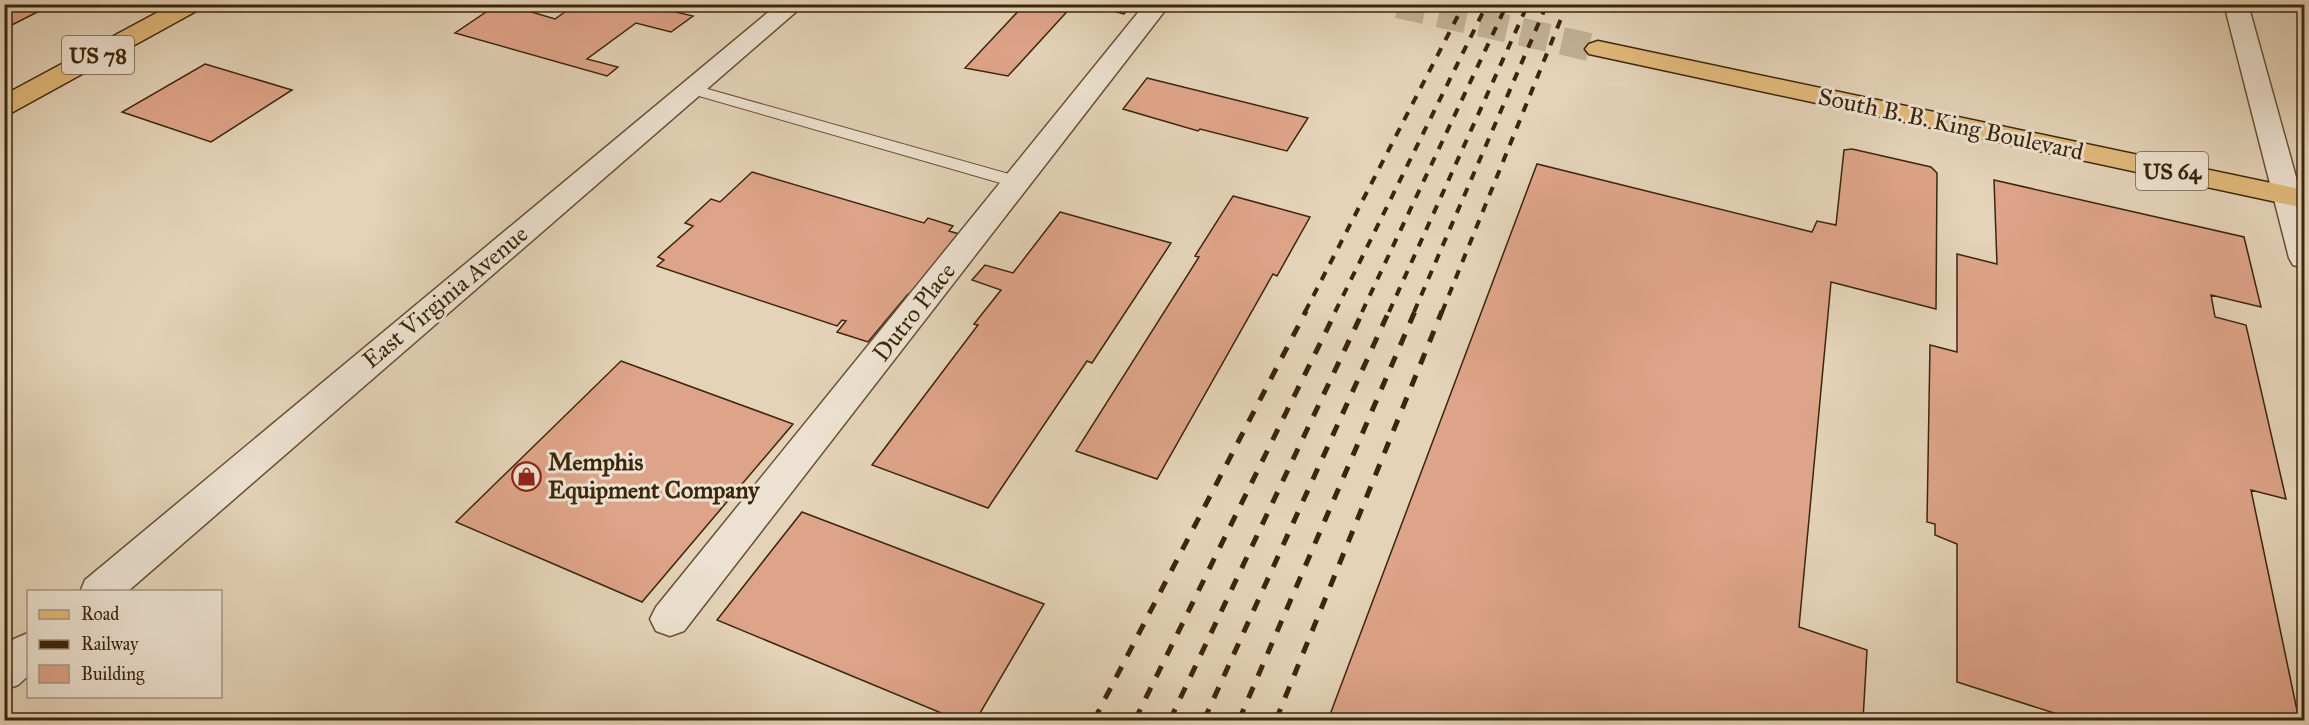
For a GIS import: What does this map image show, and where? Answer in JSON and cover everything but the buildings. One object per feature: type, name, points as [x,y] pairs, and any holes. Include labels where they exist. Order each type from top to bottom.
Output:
[{"type":"main road","name":"US 78","points":[[4,106],[192,4]]},
{"type":"main road","name":"South B. B. King Boulevard","points":[[1598,49],[2295,197]]},
{"type":"street","name":"East Virginia Avenue","points":[[100,590],[793,4]]},
{"type":"street","name":"Dutro Place","points":[[670,619],[1158,4]]},
{"type":"street","points":[[2236,4],[2295,197],[2304,258]]},
{"type":"street","points":[[4,672],[27,652]]},
{"type":"lane","points":[[690,90],[1017,182]]},
{"type":"tunnel","points":[[1398,4],[1598,49]]},
{"type":"railway","points":[[1305,312],[1464,4]]},
{"type":"railway","points":[[1335,312],[1487,4]]},
{"type":"railway","points":[[1362,312],[1507,4]]},
{"type":"railway","points":[[1389,312],[1528,4]]},
{"type":"railway","points":[[1414,312],[1547,4]]},
{"type":"railway","points":[[1442,312],[1567,4]]},
{"type":"railway","points":[[1094,720],[1306,311]]},
{"type":"railway","points":[[1135,720],[1336,311]]},
{"type":"railway","points":[[1170,720],[1363,311]]},
{"type":"railway","points":[[1204,720],[1389,311]]},
{"type":"railway","points":[[1239,720],[1415,311]]},
{"type":"railway","points":[[1276,720],[1442,311]]},
{"type":"place","name":"Memphis Equipment Company","points":[[527,476]]}]
